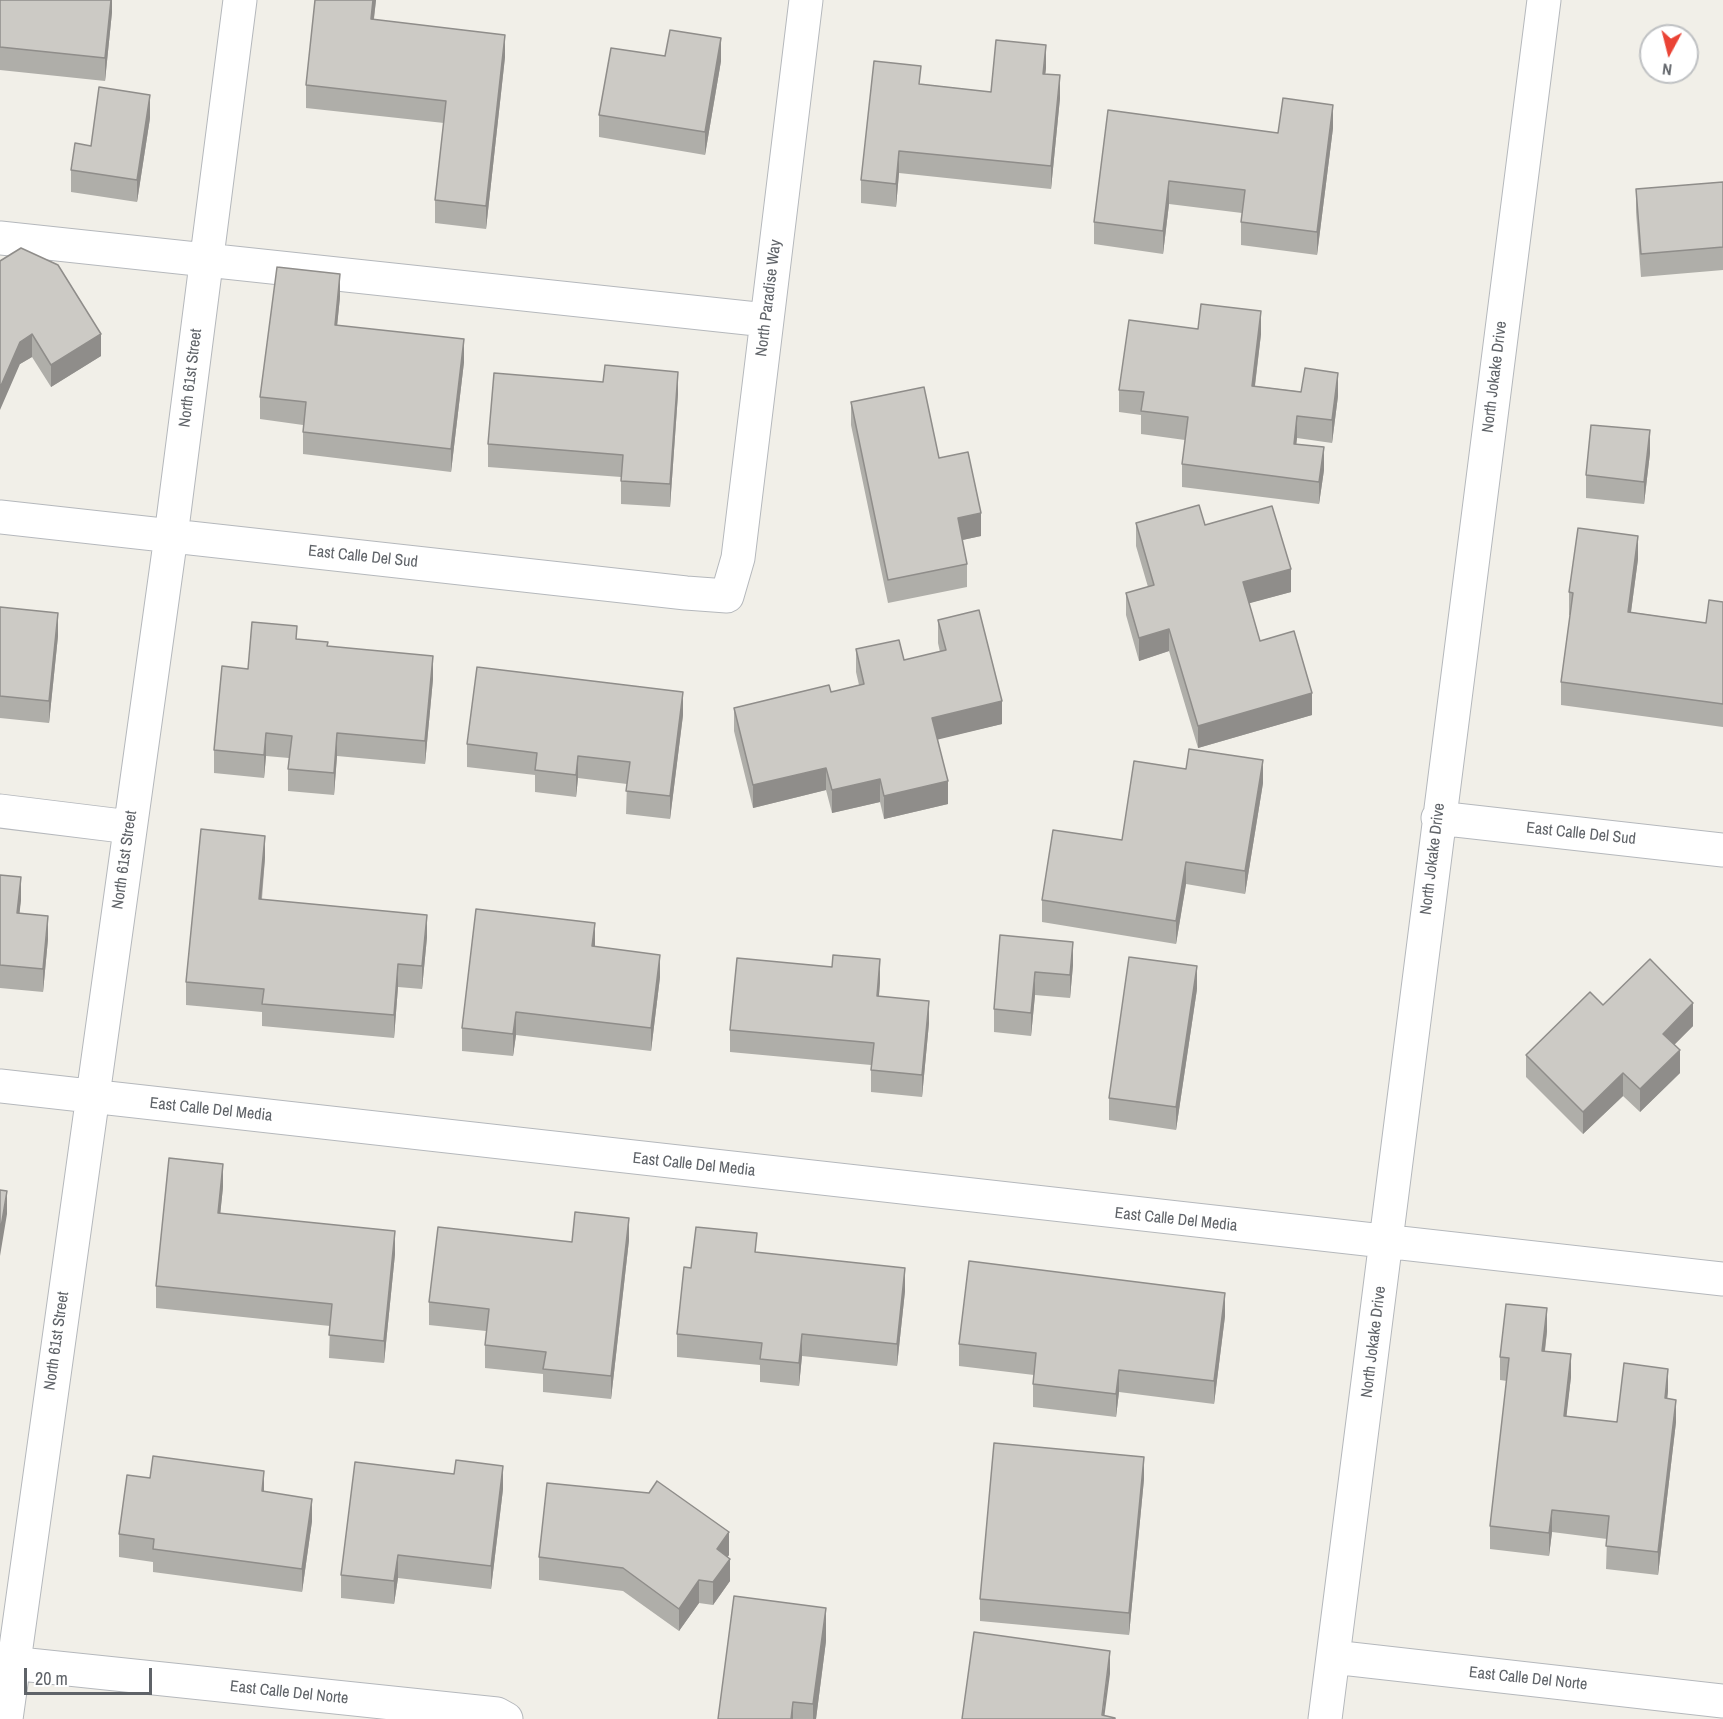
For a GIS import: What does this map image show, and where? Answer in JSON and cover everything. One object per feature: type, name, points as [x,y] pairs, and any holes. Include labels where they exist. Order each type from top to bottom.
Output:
[{"type":"street","name":"North 61st Street","points":[[6,1719],[6,1663],[92,1096],[171,536],[240,0]]},
{"type":"street","name":"North Paradise Way","points":[[727,596],[738,558],[806,0]]},
{"type":"street","name":"North Jokake Drive","points":[[1325,1719],[1544,0]]},
{"type":"street","points":[[0,238],[766,320]]},
{"type":"street","name":"East Calle Del Sud","points":[[0,517],[686,594],[727,596]]},
{"type":"street","points":[[0,811],[130,827]]},
{"type":"street","name":"East Calle Del Sud","points":[[1438,818],[1723,850]]},
{"type":"street","name":"East Calle Del Media","points":[[0,1086],[1387,1244],[1723,1279]]},
{"type":"street","name":"East Calle Del Norte","points":[[1333,1657],[1723,1701]]},
{"type":"street","name":"East Calle Del Norte","points":[[6,1663],[497,1714],[506,1719]]},
{"type":"building","points":[[0,0],[111,0],[105,58],[0,47]]},
{"type":"building","points":[[315,0],[373,0],[371,19],[505,35],[486,206],[435,200],[446,101],[306,85]]},
{"type":"building","points":[[670,30],[721,38],[705,132],[599,115],[611,48],[665,56]]},
{"type":"building","points":[[996,40],[1046,45],[1043,74],[1060,75],[1051,166],[899,151],[896,184],[861,180],[874,61],[921,66],[919,84],[991,92]]},
{"type":"building","points":[[99,87],[150,95],[137,180],[71,170],[75,143],[91,146]]},
{"type":"building","points":[[1283,98],[1333,105],[1317,232],[1241,222],[1245,190],[1169,181],[1163,231],[1094,222],[1108,110],[1278,133]]},
{"type":"building","points":[[1723,182],[1723,247],[1641,254],[1636,189]]},
{"type":"building","points":[[21,248],[58,265],[101,334],[51,365],[32,334],[20,342],[0,388],[0,261]]},
{"type":"building","points":[[277,267],[340,274],[335,325],[464,339],[451,449],[303,432],[306,402],[260,397]]},
{"type":"building","points":[[1201,304],[1261,311],[1252,386],[1301,392],[1305,368],[1338,373],[1332,420],[1297,416],[1294,444],[1324,447],[1319,482],[1182,464],[1188,417],[1141,411],[1144,392],[1119,390],[1129,320],[1198,329]]},
{"type":"building","points":[[605,365],[678,372],[670,484],[621,481],[623,455],[488,444],[494,373],[603,382]]},
{"type":"building","points":[[924,387],[939,458],[968,452],[981,513],[958,518],[967,564],[888,580],[851,402]]},
{"type":"building","points":[[1591,425],[1650,430],[1644,482],[1586,475]]},
{"type":"building","points":[[1199,505],[1205,525],[1272,506],[1291,569],[1243,582],[1260,641],[1294,631],[1312,693],[1198,726],[1169,629],[1139,638],[1126,593],[1154,585],[1136,523]]},
{"type":"building","points":[[1578,528],[1638,536],[1628,612],[1706,623],[1709,600],[1723,602],[1723,704],[1561,682],[1573,593],[1569,592]]},
{"type":"building","points":[[0,607],[58,613],[49,701],[0,696]]},
{"type":"building","points":[[979,610],[1002,701],[932,718],[948,781],[884,796],[880,779],[832,790],[826,768],[753,785],[734,708],[829,685],[831,692],[864,684],[856,649],[899,640],[904,660],[946,650],[938,620]]},
{"type":"building","points":[[252,622],[297,626],[296,639],[328,642],[327,646],[433,656],[425,741],[337,733],[334,773],[288,769],[292,736],[266,733],[264,755],[214,750],[222,666],[248,669]]},
{"type":"building","points":[[477,667],[683,692],[670,796],[626,791],[630,762],[578,756],[576,775],[535,770],[537,753],[467,744]]},
{"type":"building","points":[[1189,749],[1263,760],[1245,871],[1186,862],[1176,921],[1042,900],[1053,830],[1122,840],[1134,761],[1186,769]]},
{"type":"building","points":[[201,829],[265,836],[259,899],[427,915],[422,966],[398,964],[394,1015],[262,1004],[264,989],[186,982]]},
{"type":"building","points":[[0,875],[21,877],[17,913],[48,916],[43,969],[0,965]]},
{"type":"building","points":[[476,909],[595,923],[592,946],[660,955],[651,1028],[516,1012],[513,1034],[462,1028]]},
{"type":"building","points":[[1000,935],[1073,942],[1070,975],[1035,972],[1031,1013],[994,1009]]},
{"type":"building","points":[[833,955],[880,959],[877,996],[929,1001],[922,1075],[871,1070],[874,1043],[730,1030],[737,958],[832,967]]},
{"type":"building","points":[[1129,957],[1197,966],[1176,1107],[1109,1098]]},
{"type":"building","points":[[1650,959],[1693,1003],[1663,1034],[1680,1050],[1640,1089],[1623,1073],[1583,1112],[1526,1055],[1590,992],[1603,1005]]},
{"type":"building","points":[[169,1158],[223,1164],[218,1213],[395,1231],[384,1341],[329,1335],[332,1304],[156,1286]]},
{"type":"building","points":[[0,1190],[7,1191],[0,1233]]},
{"type":"building","points":[[575,1212],[629,1218],[611,1376],[543,1369],[546,1352],[485,1345],[489,1309],[429,1302],[438,1227],[572,1242]]},
{"type":"building","points":[[696,1227],[757,1233],[755,1252],[905,1268],[897,1344],[802,1334],[799,1363],[760,1359],[762,1343],[677,1334],[684,1267],[691,1268]]},
{"type":"building","points":[[969,1261],[1225,1293],[1214,1381],[1119,1370],[1116,1394],[1033,1384],[1036,1353],[959,1344]]},
{"type":"building","points":[[1506,1304],[1547,1308],[1542,1351],[1571,1354],[1564,1416],[1617,1422],[1624,1363],[1668,1369],[1665,1398],[1676,1400],[1658,1552],[1606,1546],[1609,1516],[1552,1510],[1549,1533],[1490,1526],[1509,1358],[1500,1357]]},
{"type":"building","points":[[994,1443],[1144,1457],[1129,1613],[980,1599]]},
{"type":"building","points":[[153,1456],[264,1471],[262,1491],[312,1499],[302,1569],[153,1549],[154,1539],[119,1534],[127,1475],[150,1478]]},
{"type":"building","points":[[456,1460],[503,1466],[491,1566],[398,1555],[394,1581],[341,1575],[355,1462],[454,1474]]},
{"type":"building","points":[[657,1481],[729,1532],[717,1549],[730,1559],[713,1582],[699,1580],[679,1609],[623,1568],[539,1557],[547,1483],[649,1493]]},
{"type":"building","points":[[734,1596],[826,1608],[813,1704],[793,1702],[791,1719],[718,1719]]},
{"type":"building","points":[[974,1632],[1110,1651],[1102,1715],[1115,1719],[962,1719]]}]
